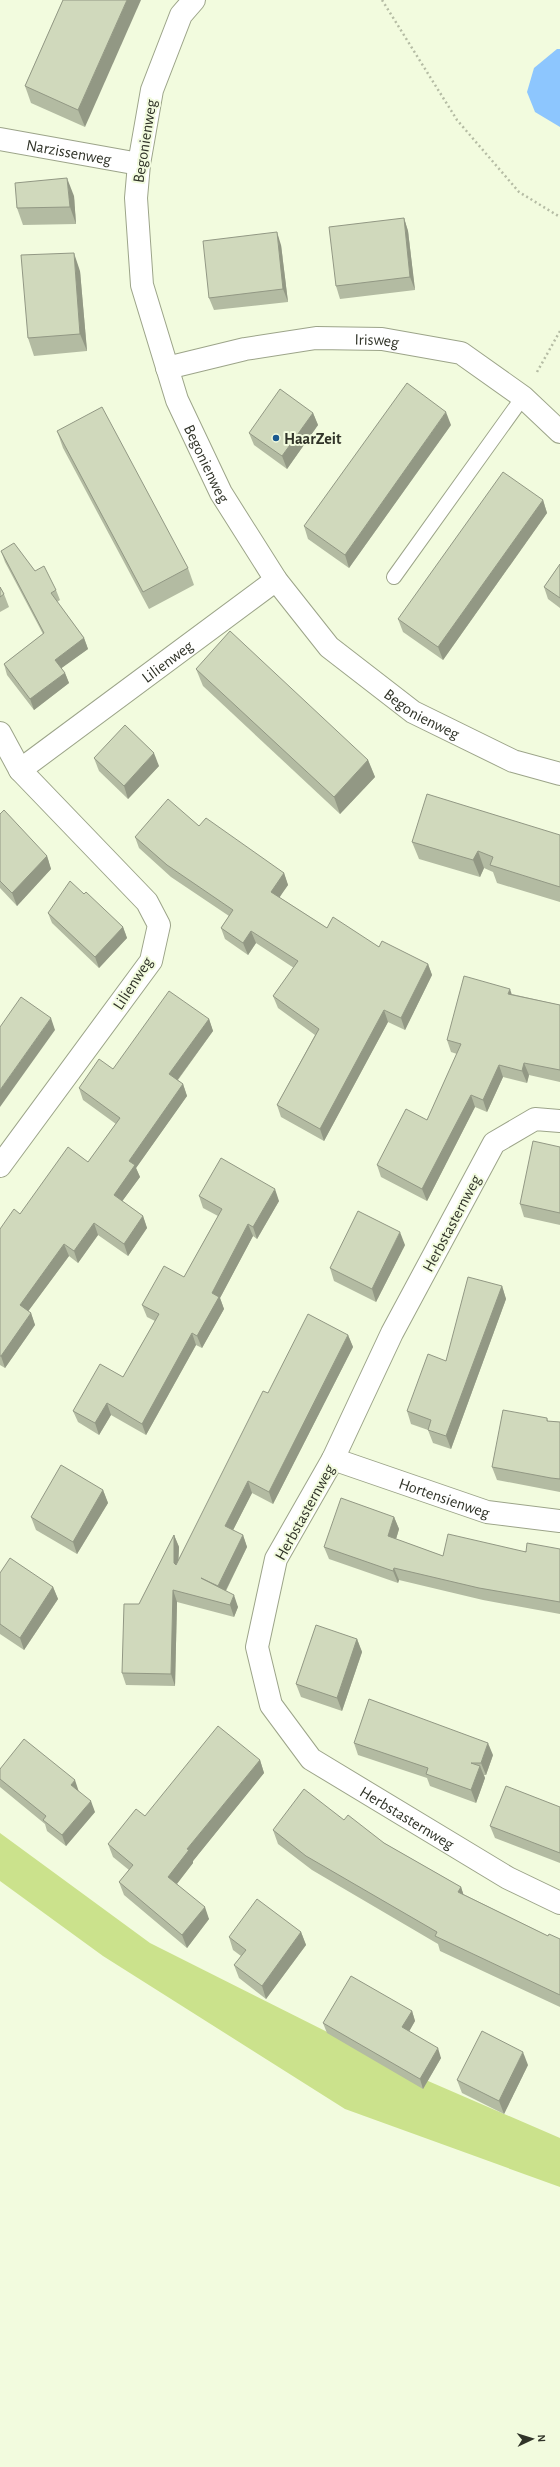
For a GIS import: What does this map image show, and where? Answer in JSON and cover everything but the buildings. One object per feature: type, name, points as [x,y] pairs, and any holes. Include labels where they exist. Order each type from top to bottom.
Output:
[{"type":"street","name":"Begonienweg","points":[[194,0],[181,15],[152,90],[139,164],[136,198],[142,285],[177,400],[221,493],[276,580],[329,647],[413,712],[513,761],[560,774]]},
{"type":"street","name":"Narzissenweg","points":[[0,139],[139,164]]},
{"type":"street","name":"Irisweg","points":[[167,368],[245,349],[316,338],[382,339],[461,353],[523,397],[560,432]]},
{"type":"street","name":"Lilienweg","points":[[20,770],[276,580]]},
{"type":"street","name":"Lilienweg","points":[[0,733],[20,770],[146,902],[158,925],[151,961],[0,1166]]},
{"type":"street","name":"Herbstasternweg","points":[[560,1121],[535,1120],[494,1143],[392,1333],[333,1459],[276,1559],[257,1647],[270,1705],[311,1759],[508,1878],[560,1903]]},
{"type":"street","name":"Hortensienweg","points":[[333,1459],[487,1512],[560,1521]]},
{"type":"lane","points":[[394,577],[523,397]]},
{"type":"path","points":[[382,0],[457,120],[519,192],[560,217]]},
{"type":"path","points":[[523,397],[560,331]]},
{"type":"green space","points":[[0,1833],[150,1943],[405,2071],[560,2138],[560,2187],[345,2109],[103,1956],[0,1881]]},
{"type":"water","points":[[557,49],[560,49],[560,127],[535,112],[527,92],[534,68]]},
{"type":"place","name":"HaarZeit","points":[[276,438]]}]
